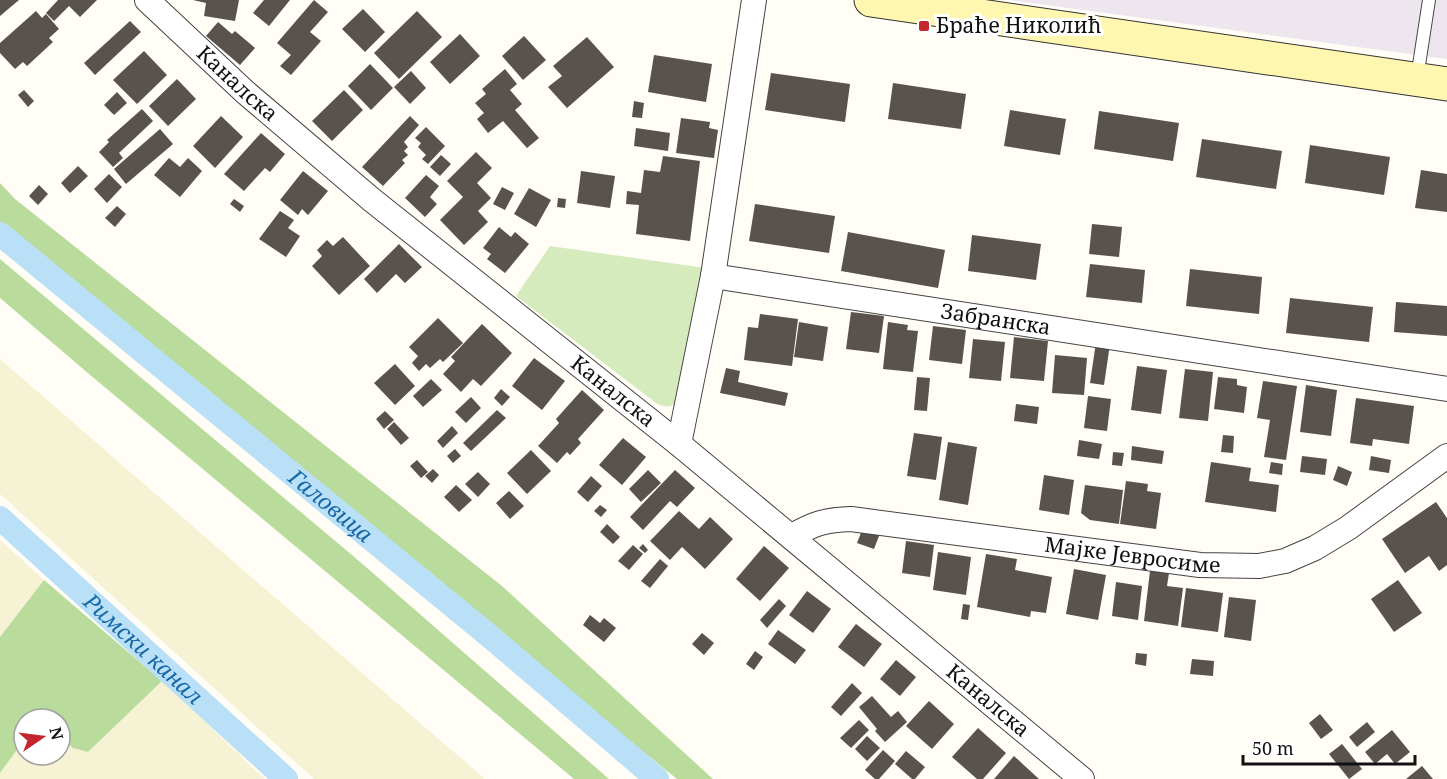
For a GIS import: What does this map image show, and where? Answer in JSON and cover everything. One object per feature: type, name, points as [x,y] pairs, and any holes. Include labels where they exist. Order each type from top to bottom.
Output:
[{"type":"main road","points":[[871,0],[1432,82]]},
{"type":"street","name":"Каналска","points":[[147,0],[245,92],[372,200],[792,536],[1083,779]]},
{"type":"street","points":[[678,444],[713,276],[754,0]]},
{"type":"street","name":"Забранска","points":[[713,276],[1447,389]]},
{"type":"street","name":"Мајке Јевросиме","points":[[792,536],[813,524],[851,519],[1200,565],[1259,566],[1285,561],[1315,548],[1348,528],[1447,456]]},
{"type":"lane","points":[[1429,0],[1432,82]]},
{"type":"shaded area","points":[[1009,0],[1447,0],[1447,59]]},
{"type":"shaded area","points":[[0,359],[485,779],[314,779],[0,494]]},
{"type":"shaded area","points":[[0,540],[44,580],[0,637]]},
{"type":"shaded area","points":[[162,681],[265,779],[0,779],[0,773],[12,756],[12,767],[72,767],[72,747],[88,752]]},
{"type":"green space","points":[[0,183],[15,199],[502,586],[713,779],[677,779],[286,462],[0,222]]},
{"type":"green space","points":[[550,246],[705,268],[679,401],[668,406],[656,403],[516,296]]},
{"type":"green space","points":[[0,259],[359,561],[609,779],[574,779],[89,374],[0,298]]},
{"type":"green space","points":[[44,580],[162,681],[88,752],[72,747],[72,707],[12,707],[12,756],[0,773],[0,637]]},
{"type":"building","points":[[0,0],[19,0],[0,16]]},
{"type":"building","points":[[58,0],[97,0],[80,17],[69,6],[54,21],[46,13]]},
{"type":"building","points":[[193,0],[239,0],[235,21],[204,16],[206,3]]},
{"type":"building","points":[[264,0],[290,0],[269,26],[253,13]]},
{"type":"building","points":[[314,0],[328,12],[310,32],[321,41],[291,75],[280,66],[291,55],[277,43]]},
{"type":"building","points":[[363,9],[385,32],[365,52],[342,29]]},
{"type":"building","points":[[36,11],[42,18],[46,14],[59,29],[49,38],[53,42],[27,66],[23,62],[15,69],[0,53],[0,43]]},
{"type":"building","points":[[417,11],[442,37],[399,79],[374,53]]},
{"type":"building","points":[[130,21],[141,32],[95,75],[84,63]]},
{"type":"building","points":[[218,22],[232,34],[235,31],[255,48],[240,65],[206,36]]},
{"type":"building","points":[[460,34],[480,56],[450,84],[430,62]]},
{"type":"building","points":[[524,36],[546,60],[523,80],[502,56]]},
{"type":"building","points":[[587,37],[614,67],[567,108],[548,87],[562,76],[553,66]]},
{"type":"building","points":[[144,51],[167,75],[137,104],[113,80]]},
{"type":"building","points":[[654,55],[712,64],[706,102],[648,92]]},
{"type":"building","points":[[370,64],[393,88],[371,110],[348,86]]},
{"type":"building","points":[[505,69],[517,84],[510,90],[522,104],[515,110],[539,138],[527,148],[503,121],[488,133],[477,119],[484,113],[475,103],[486,94],[482,89]]},
{"type":"building","points":[[411,71],[426,88],[410,104],[394,87]]},
{"type":"building","points":[[771,73],[850,84],[845,122],[765,110]]},
{"type":"building","points":[[177,79],[196,99],[168,126],[149,106]]},
{"type":"building","points":[[893,83],[966,94],[961,129],[888,119]]},
{"type":"building","points":[[24,90],[34,101],[28,107],[18,95]]},
{"type":"building","points":[[344,90],[363,110],[332,141],[312,121]]},
{"type":"building","points":[[117,92],[127,103],[114,115],[104,105]]},
{"type":"building","points":[[634,101],[644,103],[642,118],[632,117]]},
{"type":"building","points":[[142,109],[153,121],[119,153],[123,158],[113,167],[99,152],[109,142],[107,140]]},
{"type":"building","points":[[1010,110],[1066,119],[1060,155],[1004,146]]},
{"type":"building","points":[[1099,111],[1179,123],[1173,161],[1094,149]]},
{"type":"building","points":[[221,116],[243,137],[215,168],[193,146]]},
{"type":"building","points":[[410,116],[419,125],[404,142],[408,147],[404,151],[408,155],[402,160],[405,163],[383,186],[362,167]]},
{"type":"building","points":[[681,118],[710,122],[709,128],[718,130],[714,158],[676,153]]},
{"type":"building","points":[[426,127],[445,146],[428,164],[422,159],[426,155],[418,147],[421,143],[415,138]]},
{"type":"building","points":[[636,128],[670,133],[668,151],[634,146]]},
{"type":"building","points":[[160,129],[173,144],[126,184],[114,169]]},
{"type":"building","points":[[261,133],[285,154],[270,172],[265,168],[244,191],[224,174]]},
{"type":"building","points":[[1202,139],[1282,151],[1276,189],[1196,177]]},
{"type":"building","points":[[1310,145],[1390,157],[1384,195],[1305,183]]},
{"type":"building","points":[[476,152],[492,168],[477,183],[491,198],[478,211],[488,222],[464,245],[440,220],[463,197],[447,181]]},
{"type":"building","points":[[441,155],[451,164],[440,176],[430,167]]},
{"type":"building","points":[[663,156],[700,161],[690,241],[636,234],[639,205],[626,204],[627,191],[641,193],[644,170],[660,172]]},
{"type":"building","points":[[169,158],[180,167],[188,158],[202,171],[180,197],[154,175]]},
{"type":"building","points":[[78,166],[88,176],[70,193],[61,183]]},
{"type":"building","points":[[1421,170],[1447,174],[1447,212],[1415,208]]},
{"type":"building","points":[[303,171],[328,191],[308,215],[302,209],[298,215],[280,200]]},
{"type":"building","points":[[581,171],[615,176],[610,208],[577,203]]},
{"type":"building","points":[[109,174],[122,187],[107,203],[94,189]]},
{"type":"building","points":[[426,175],[439,186],[430,197],[437,204],[425,217],[405,198]]},
{"type":"building","points":[[39,185],[48,194],[38,205],[29,196]]},
{"type":"building","points":[[502,187],[514,193],[505,210],[493,204]]},
{"type":"building","points":[[529,188],[551,200],[536,227],[514,214]]},
{"type":"building","points":[[558,198],[566,199],[565,208],[557,207]]},
{"type":"building","points":[[234,199],[244,206],[240,212],[230,204]]},
{"type":"building","points":[[755,204],[835,216],[829,253],[749,241]]},
{"type":"building","points":[[117,206],[126,214],[115,227],[105,218]]},
{"type":"building","points":[[280,211],[294,220],[288,228],[300,236],[286,257],[259,239]]},
{"type":"building","points":[[1092,224],[1122,227],[1119,257],[1089,254]]},
{"type":"building","points":[[499,227],[511,237],[515,232],[529,244],[505,273],[487,259],[491,254],[483,248]]},
{"type":"building","points":[[848,232],[945,250],[938,288],[841,271]]},
{"type":"building","points":[[972,235],[1041,244],[1036,280],[968,271]]},
{"type":"building","points":[[343,237],[370,266],[339,295],[312,266],[322,256],[317,250],[327,240],[333,246]]},
{"type":"building","points":[[399,244],[422,267],[405,283],[396,274],[377,293],[364,279]]},
{"type":"building","points":[[1090,264],[1145,270],[1142,303],[1086,297]]},
{"type":"building","points":[[1190,269],[1262,277],[1259,314],[1186,306]]},
{"type":"building","points":[[1290,298],[1373,307],[1369,342],[1286,333]]},
{"type":"building","points":[[1396,302],[1447,306],[1447,336],[1394,332]]},
{"type":"building","points":[[851,312],[884,316],[879,353],[846,349]]},
{"type":"building","points":[[760,314],[798,319],[792,366],[744,360],[748,327],[758,328]]},
{"type":"building","points":[[438,318],[463,343],[443,362],[440,359],[430,368],[426,364],[419,371],[412,363],[418,356],[409,347]]},
{"type":"building","points":[[799,322],[828,327],[823,361],[794,357]]},
{"type":"building","points":[[888,322],[908,325],[907,330],[918,331],[913,372],[883,369]]},
{"type":"building","points":[[482,324],[512,353],[481,386],[473,379],[461,392],[443,374],[455,361],[451,357]]},
{"type":"building","points":[[933,326],[966,330],[962,364],[929,360]]},
{"type":"building","points":[[1014,337],[1048,341],[1044,381],[1010,378]]},
{"type":"building","points":[[973,339],[1005,342],[1001,381],[969,378]]},
{"type":"building","points":[[1096,342],[1110,344],[1104,385],[1090,383]]},
{"type":"building","points":[[1055,355],[1087,358],[1084,395],[1052,393]]},
{"type":"building","points":[[534,358],[565,381],[542,410],[512,386]]},
{"type":"building","points":[[395,364],[415,386],[395,405],[374,383]]},
{"type":"building","points":[[1137,366],[1167,370],[1161,414],[1131,410]]},
{"type":"building","points":[[726,368],[740,371],[738,382],[788,393],[785,406],[720,393]]},
{"type":"building","points":[[1185,369],[1213,372],[1208,421],[1179,418]]},
{"type":"building","points":[[917,377],[930,378],[927,411],[914,410]]},
{"type":"building","points":[[1218,377],[1237,379],[1237,385],[1247,387],[1244,413],[1214,409]]},
{"type":"building","points":[[431,379],[442,390],[423,407],[413,396]]},
{"type":"building","points":[[1263,381],[1297,386],[1286,460],[1264,457],[1270,420],[1257,418]]},
{"type":"building","points":[[1306,385],[1337,390],[1331,436],[1300,432]]},
{"type":"building","points":[[501,389],[510,397],[502,406],[494,398]]},
{"type":"building","points":[[582,390],[604,410],[578,439],[581,443],[570,455],[567,452],[557,463],[538,446],[559,423],[556,419]]},
{"type":"building","points":[[1088,396],[1111,399],[1107,431],[1084,428]]},
{"type":"building","points":[[471,397],[481,408],[466,423],[455,412]]},
{"type":"building","points":[[1356,398],[1414,406],[1409,444],[1373,439],[1372,446],[1350,443]]},
{"type":"building","points":[[1016,404],[1039,407],[1037,424],[1014,421]]},
{"type":"building","points":[[497,410],[506,418],[471,451],[463,443]]},
{"type":"building","points":[[385,411],[394,420],[384,429],[376,419]]},
{"type":"building","points":[[394,422],[409,438],[401,445],[387,429]]},
{"type":"building","points":[[452,426],[458,433],[443,448],[437,441]]},
{"type":"building","points":[[914,433],[942,437],[936,480],[907,476]]},
{"type":"building","points":[[1223,435],[1234,436],[1233,453],[1221,452]]},
{"type":"building","points":[[623,438],[646,457],[622,485],[599,465]]},
{"type":"building","points":[[1079,440],[1102,444],[1099,459],[1077,456]]},
{"type":"building","points":[[948,442],[977,447],[968,505],[939,500]]},
{"type":"building","points":[[1132,446],[1164,451],[1162,464],[1131,460]]},
{"type":"building","points":[[455,449],[461,456],[453,463],[447,456]]},
{"type":"building","points":[[531,450],[551,471],[527,494],[507,473]]},
{"type":"building","points":[[1113,452],[1124,453],[1122,466],[1112,465]]},
{"type":"building","points":[[1302,456],[1327,459],[1325,475],[1300,472]]},
{"type":"building","points":[[1371,456],[1391,460],[1389,473],[1369,470]]},
{"type":"building","points":[[417,460],[428,472],[421,478],[410,466]]},
{"type":"building","points":[[1211,462],[1251,468],[1249,481],[1279,485],[1276,512],[1205,502]]},
{"type":"building","points":[[1271,462],[1283,464],[1282,475],[1269,473]]},
{"type":"building","points":[[1338,466],[1352,472],[1347,486],[1333,480]]},
{"type":"building","points":[[433,469],[439,475],[432,483],[425,476]]},
{"type":"building","points":[[648,470],[661,483],[641,502],[629,489]]},
{"type":"building","points":[[675,470],[695,488],[677,507],[670,501],[643,530],[630,517]]},
{"type":"building","points":[[478,472],[490,484],[478,497],[465,484]]},
{"type":"building","points":[[1044,475],[1074,480],[1069,515],[1039,510]]},
{"type":"building","points":[[591,476],[602,486],[588,502],[577,492]]},
{"type":"building","points":[[1126,481],[1148,484],[1147,491],[1161,493],[1156,529],[1120,524]]},
{"type":"building","points":[[456,485],[472,500],[459,512],[444,497]]},
{"type":"building","points":[[1085,485],[1123,490],[1119,524],[1090,520],[1081,513]]},
{"type":"building","points":[[509,491],[524,506],[510,519],[496,503]]},
{"type":"building","points":[[1436,502],[1447,518],[1447,565],[1439,571],[1429,556],[1405,573],[1382,539]]},
{"type":"building","points":[[600,505],[607,510],[601,517],[594,511]]},
{"type":"building","points":[[679,511],[699,529],[710,517],[733,539],[705,569],[682,547],[670,560],[650,541]]},
{"type":"building","points":[[607,524],[620,537],[613,544],[600,532]]},
{"type":"building","points":[[864,525],[881,531],[874,549],[857,543]]},
{"type":"building","points":[[906,541],[934,545],[930,577],[902,573]]},
{"type":"building","points":[[643,544],[648,550],[645,553],[639,548]]},
{"type":"building","points":[[633,545],[643,554],[629,570],[618,561]]},
{"type":"building","points":[[764,546],[789,568],[760,601],[736,579]]},
{"type":"building","points":[[938,552],[971,557],[966,595],[933,590]]},
{"type":"building","points":[[986,554],[1017,559],[1015,570],[1052,577],[1046,613],[1031,611],[1030,617],[977,607]]},
{"type":"building","points":[[660,559],[668,566],[650,588],[641,581]]},
{"type":"building","points":[[1074,569],[1106,575],[1098,620],[1066,614]]},
{"type":"building","points":[[1150,571],[1169,573],[1167,586],[1183,588],[1178,626],[1144,621]]},
{"type":"building","points":[[1398,580],[1422,613],[1394,632],[1371,599]]},
{"type":"building","points":[[1116,582],[1142,586],[1138,620],[1112,616]]},
{"type":"building","points":[[1186,588],[1223,593],[1218,632],[1181,627]]},
{"type":"building","points":[[807,591],[831,609],[813,633],[789,615]]},
{"type":"building","points":[[1229,597],[1256,600],[1251,641],[1224,637]]},
{"type":"building","points":[[779,599],[786,606],[767,628],[760,620]]},
{"type":"building","points":[[963,604],[970,605],[968,620],[961,619]]},
{"type":"building","points":[[590,615],[600,623],[604,618],[616,628],[604,642],[583,625]]},
{"type":"building","points":[[856,624],[882,644],[864,667],[838,647]]},
{"type":"building","points":[[778,630],[806,650],[795,664],[768,644]]},
{"type":"building","points":[[702,633],[714,643],[704,655],[692,644]]},
{"type":"building","points":[[755,651],[763,657],[754,670],[746,664]]},
{"type":"building","points":[[1136,653],[1147,654],[1146,666],[1135,664]]},
{"type":"building","points":[[1192,659],[1214,661],[1213,676],[1190,674]]},
{"type":"building","points":[[896,660],[916,677],[900,696],[880,679]]},
{"type":"building","points":[[852,683],[862,693],[841,716],[831,707]]},
{"type":"building","points":[[872,696],[891,717],[898,711],[907,722],[885,742],[859,707]]},
{"type":"building","points":[[929,701],[954,724],[932,749],[906,726]]},
{"type":"building","points":[[1320,714],[1333,730],[1321,739],[1309,723]]},
{"type":"building","points":[[859,720],[869,730],[851,748],[840,738]]},
{"type":"building","points":[[1367,722],[1375,732],[1357,747],[1349,737]]},
{"type":"building","points":[[978,728],[1006,753],[983,779],[977,779],[952,757]]},
{"type":"building","points":[[1392,730],[1410,752],[1395,764],[1387,754],[1375,764],[1365,752]]},
{"type":"building","points":[[867,736],[880,748],[867,761],[855,749]]},
{"type":"building","points":[[1342,744],[1362,769],[1349,779],[1329,754]]},
{"type":"building","points":[[883,750],[895,761],[879,779],[875,779],[865,770]]},
{"type":"building","points":[[906,751],[925,767],[915,779],[895,764]]},
{"type":"building","points":[[1014,756],[1039,779],[994,779]]},
{"type":"building","points":[[1422,766],[1433,779],[1406,779]]},
{"type":"waterway","name":"Галовица","points":[[0,234],[493,639],[657,779]]},
{"type":"waterway","name":"Римски канал","points":[[0,518],[286,779]]},
{"type":"place","name":"Браће Николић","points":[[924,26]]}]
